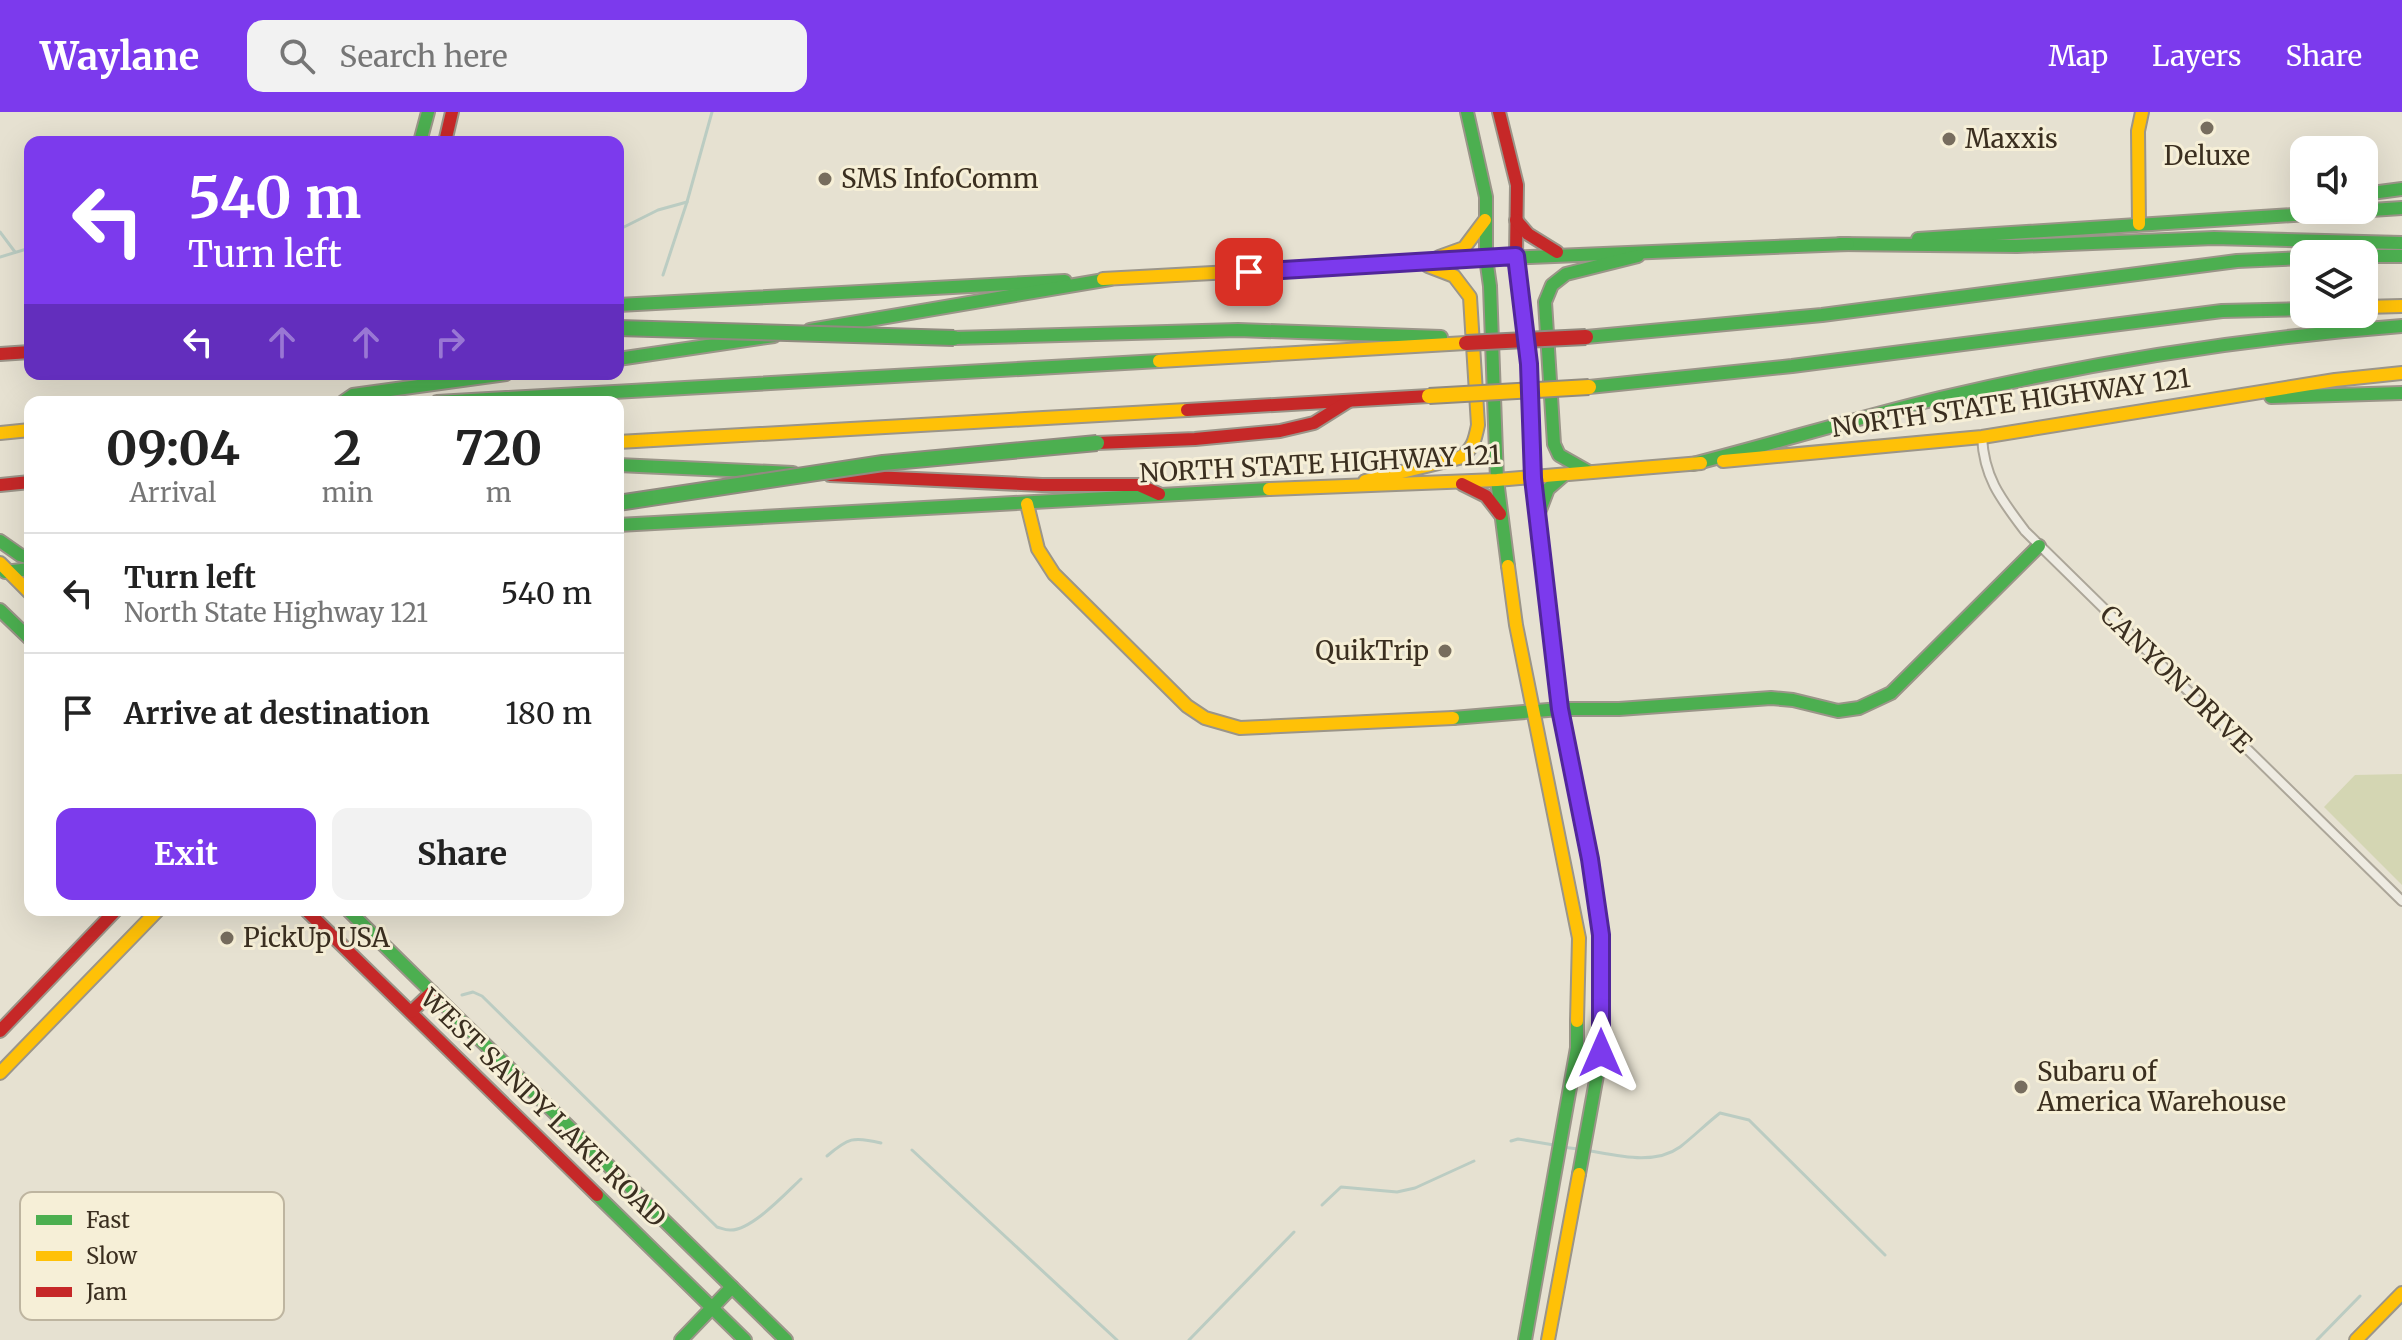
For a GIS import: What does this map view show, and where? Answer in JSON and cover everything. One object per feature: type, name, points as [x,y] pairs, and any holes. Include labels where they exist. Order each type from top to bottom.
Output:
[{"type":"main road","points":[[422,136],[428,112]]},
{"type":"main road","points":[[446,136],[452,112]]},
{"type":"main road","points":[[1467,112],[1486,197],[1497,480],[1516,625],[1579,938],[1577,1048],[1525,1340]]},
{"type":"main road","points":[[1499,112],[1517,185],[1516,256],[1529,364],[1533,478],[1560,709],[1590,859],[1601,935],[1601,1053],[1548,1340]]},
{"type":"main road","points":[[2139,224],[2138,131],[2142,112]]},
{"type":"main road","points":[[2378,192],[2402,189]]},
{"type":"main road","points":[[2232,218],[2290,208]]},
{"type":"main road","points":[[624,305],[1516,256],[1840,244],[2402,208]]},
{"type":"main road","points":[[1418,263],[1464,248],[1486,217]]},
{"type":"main road","points":[[1516,220],[1528,234],[1560,254]]},
{"type":"main road","points":[[1840,244],[2017,246],[2214,238],[2402,243]]},
{"type":"main road","points":[[1591,472],[1559,455],[1554,444],[1545,302],[1547,291],[1555,279],[1566,274],[1665,250]]},
{"type":"main road","points":[[2378,256],[2402,256]]},
{"type":"main road","points":[[543,396],[1586,337],[1822,315],[2237,261],[2290,259]]},
{"type":"main road","points":[[1334,488],[1460,458],[1472,448],[1476,438],[1478,425],[1470,297],[1457,276],[1418,263]]},
{"type":"main road","points":[[624,358],[915,314],[1110,279]]},
{"type":"main road","points":[[2378,307],[2402,306]]},
{"type":"main road","points":[[624,442],[1589,387],[2117,327],[2222,311],[2290,309]]},
{"type":"main road","points":[[1693,464],[1915,405],[2063,371],[2312,332],[2402,326]]},
{"type":"main road","points":[[624,328],[954,338],[1238,330],[1439,336],[1459,344]]},
{"type":"main road","points":[[0,354],[24,352]]},
{"type":"main road","name":"NORTH STATE HIGHWAY 121","points":[[624,525],[1027,504],[1159,494],[1533,478],[1982,437],[2335,380],[2402,373]]},
{"type":"main road","points":[[352,396],[462,380]]},
{"type":"main road","points":[[2192,403],[2284,396],[2402,393]]},
{"type":"main road","points":[[624,502],[883,463],[991,451],[1280,431],[1314,423],[1350,400]]},
{"type":"main road","points":[[0,433],[24,431]]},
{"type":"main road","points":[[624,465],[1042,485],[1139,485],[1159,494]]},
{"type":"main road","points":[[1537,518],[1548,489],[1564,475]]},
{"type":"main road","points":[[1459,482],[1486,496],[1503,518]]},
{"type":"main road","points":[[0,485],[24,483]]},
{"type":"main road","points":[[1027,504],[1038,549],[1049,568],[1187,706],[1205,718],[1240,728],[1485,717],[1560,709],[1619,709],[1771,698],[1838,711],[1867,705],[1891,693],[2039,546]]},
{"type":"main road","points":[[0,541],[24,556]]},
{"type":"main road","points":[[3,569],[24,569]]},
{"type":"main road","points":[[3,569],[24,588]]},
{"type":"main road","points":[[0,610],[24,633]]},
{"type":"main road","points":[[0,1031],[110,916]]},
{"type":"main road","points":[[0,1073],[152,916]]},
{"type":"main road","name":"WEST SANDY LAKE ROAD","points":[[312,916],[745,1340]]},
{"type":"main road","name":"WEST SANDY LAKE ROAD","points":[[354,916],[786,1340]]},
{"type":"main road","points":[[411,1012],[432,992]]},
{"type":"main road","points":[[681,1340],[732,1287]]},
{"type":"main road","points":[[2356,1340],[2402,1293]]},
{"type":"street","name":"CANYON DRIVE","points":[[1982,437],[1983,458],[1995,490],[2025,531],[2402,901]]},
{"type":"green space","points":[[2402,774],[2402,885],[2324,807],[2355,775]]},
{"type":"waterway","points":[[624,227],[658,210],[687,202],[712,112]]},
{"type":"waterway","points":[[663,275],[687,202]]},
{"type":"waterway","points":[[0,232],[15,252]]},
{"type":"waterway","points":[[0,257],[24,250]]},
{"type":"waterway","points":[[462,995],[473,992],[482,996],[717,1227],[730,1230],[748,1224],[801,1179]]},
{"type":"waterway","points":[[1585,1150],[1634,1158],[1658,1156],[1680,1147],[1720,1113],[1749,1120],[1885,1255]]},
{"type":"waterway","points":[[1511,1141],[1518,1139],[1554,1145]]},
{"type":"waterway","points":[[827,1156],[851,1140],[881,1143]]},
{"type":"waterway","points":[[1562,1147],[1578,1149]]},
{"type":"waterway","points":[[912,1150],[1117,1340]]},
{"type":"waterway","points":[[1322,1205],[1341,1187],[1397,1192],[1415,1188],[1474,1161]]},
{"type":"waterway","points":[[1189,1340],[1294,1232]]},
{"type":"waterway","points":[[2317,1340],[2360,1296]]},
{"type":"traffic: fast","points":[[422,136],[428,112]]},
{"type":"traffic: fast","points":[[1467,112],[1486,197],[1497,480],[1508,566]]},
{"type":"traffic: fast","points":[[2378,192],[2402,189]]},
{"type":"traffic: fast","points":[[1918,239],[2402,208]]},
{"type":"traffic: fast","points":[[1840,244],[2017,246],[2214,238],[2402,243]]},
{"type":"traffic: fast","points":[[1454,260],[1848,244]]},
{"type":"traffic: fast","points":[[1589,472],[1559,455],[1554,444],[1545,302],[1552,285],[1566,274],[1638,256]]},
{"type":"traffic: fast","points":[[2378,256],[2402,256]]},
{"type":"traffic: fast","points":[[1586,337],[1822,315],[2237,261],[2290,259]]},
{"type":"traffic: fast","points":[[810,330],[1110,279]]},
{"type":"traffic: fast","points":[[624,305],[1065,281]]},
{"type":"traffic: fast","points":[[1589,387],[1792,366],[2222,311],[2290,309]]},
{"type":"traffic: fast","points":[[1693,464],[1909,406],[2054,373],[2285,337],[2402,326]]},
{"type":"traffic: fast","points":[[624,328],[954,338]]},
{"type":"traffic: fast","points":[[954,338],[1238,330],[1441,337]]},
{"type":"traffic: fast","points":[[624,358],[774,336]]},
{"type":"traffic: fast","points":[[543,396],[1159,361]]},
{"type":"traffic: fast","points":[[352,396],[462,380]]},
{"type":"traffic: fast","points":[[2271,397],[2402,393]]},
{"type":"traffic: fast","points":[[1532,441],[1533,478],[1560,709],[1590,859],[1601,935],[1601,1053],[1579,1174]]},
{"type":"traffic: fast","points":[[624,502],[883,463],[1097,443]]},
{"type":"traffic: fast","points":[[624,465],[793,473]]},
{"type":"traffic: fast","points":[[1538,515],[1548,489],[1564,475]]},
{"type":"traffic: fast","points":[[624,525],[1269,489]]},
{"type":"traffic: fast","points":[[0,541],[24,556]]},
{"type":"traffic: fast","points":[[1453,718],[1771,698],[1838,711],[1859,708],[1891,693],[2039,546]]},
{"type":"traffic: fast","points":[[5,572],[24,570]]},
{"type":"traffic: fast","points":[[0,610],[24,633]]},
{"type":"traffic: fast","points":[[354,916],[786,1340]]},
{"type":"traffic: fast","points":[[1525,1340],[1577,1048],[1577,1021]]},
{"type":"traffic: fast","points":[[597,1195],[745,1340]]},
{"type":"traffic: fast","points":[[681,1340],[732,1287]]},
{"type":"traffic: slow","points":[[2139,224],[2138,131],[2142,112]]},
{"type":"traffic: slow","points":[[1439,257],[1464,248],[1485,220]]},
{"type":"traffic: slow","points":[[1103,279],[1454,260]]},
{"type":"traffic: slow","points":[[1365,481],[1459,458],[1470,448],[1476,435],[1478,425],[1470,297],[1454,276],[1428,266]]},
{"type":"traffic: slow","points":[[2378,307],[2402,306]]},
{"type":"traffic: slow","points":[[1159,361],[1466,343]]},
{"type":"traffic: slow","points":[[1723,461],[1982,437],[2335,380],[2402,373]]},
{"type":"traffic: slow","points":[[1429,396],[1589,387]]},
{"type":"traffic: slow","points":[[624,442],[1187,410]]},
{"type":"traffic: slow","points":[[0,433],[24,431]]},
{"type":"traffic: slow","points":[[1269,489],[1497,480],[1701,463]]},
{"type":"traffic: slow","points":[[1027,504],[1038,549],[1054,574],[1187,706],[1205,718],[1240,728],[1453,718]]},
{"type":"traffic: slow","points":[[0,563],[24,587]]},
{"type":"traffic: slow","points":[[1508,566],[1516,625],[1579,938],[1577,1021]]},
{"type":"traffic: slow","points":[[0,1073],[152,916]]},
{"type":"traffic: slow","points":[[1548,1340],[1579,1174]]},
{"type":"traffic: slow","points":[[2356,1340],[2402,1293]]},
{"type":"traffic: jam","points":[[446,136],[452,112]]},
{"type":"traffic: jam","points":[[1499,112],[1517,185],[1516,256],[1529,364],[1532,441]]},
{"type":"traffic: jam","points":[[1516,220],[1528,234],[1557,252]]},
{"type":"traffic: jam","points":[[1466,343],[1586,337]]},
{"type":"traffic: jam","points":[[0,354],[24,352]]},
{"type":"traffic: jam","points":[[1187,410],[1429,396]]},
{"type":"traffic: jam","points":[[1097,443],[1195,439],[1280,431],[1314,423],[1349,401]]},
{"type":"traffic: jam","points":[[830,475],[1042,485],[1139,485],[1159,494]]},
{"type":"traffic: jam","points":[[0,485],[24,483]]},
{"type":"traffic: jam","points":[[1462,484],[1486,496],[1500,514]]},
{"type":"traffic: jam","points":[[0,1031],[110,916]]},
{"type":"traffic: jam","points":[[312,916],[597,1195]]},
{"type":"traffic: jam","points":[[411,1012],[432,992]]},
{"type":"place","name":"Deluxe","points":[[2207,128]]},
{"type":"place","name":"Maxxis","points":[[1949,139]]},
{"type":"place","name":"SMS InfoComm","points":[[825,179]]},
{"type":"place","name":"QuikTrip","points":[[1445,651]]},
{"type":"place","name":"PickUp USA","points":[[227,938]]},
{"type":"place","name":"Subaru of America Warehouse","points":[[2021,1087]]},
{"type":"route","points":[[1249,272],[1516,256],[1529,364],[1533,478],[1560,709],[1590,859],[1601,935],[1601,1053]]}]
